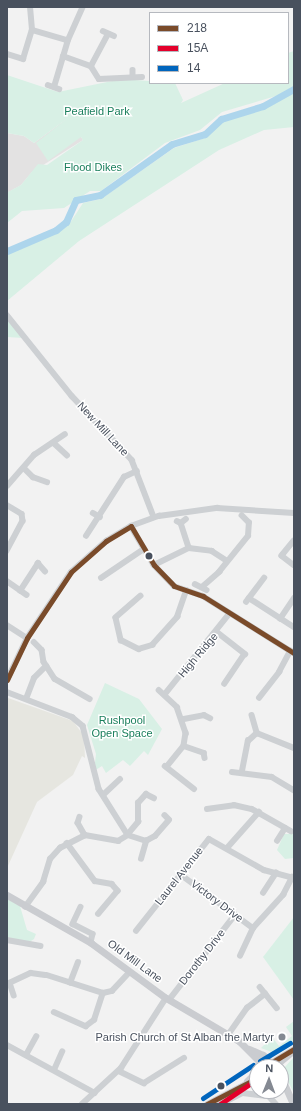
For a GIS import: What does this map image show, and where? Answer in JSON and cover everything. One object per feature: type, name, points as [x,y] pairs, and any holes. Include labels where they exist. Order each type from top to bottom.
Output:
[{"type":"main road","name":"Old Mill Lane","points":[[7,895],[25,907],[91,943],[168,999],[228,1035],[263,1059]]},
{"type":"main road","name":"Old Mill Lane","points":[[248,1048],[258,1059]]},
{"type":"main road","points":[[282,1059],[294,1049]]},
{"type":"main road","points":[[206,1104],[247,1081]]},
{"type":"street","points":[[7,54],[23,59],[32,30],[30,7]]},
{"type":"street","points":[[54,87],[68,40],[83,7]]},
{"type":"street","points":[[32,30],[68,40]]},
{"type":"street","points":[[91,66],[108,34]]},
{"type":"street","points":[[63,56],[91,66],[99,78],[142,77]]},
{"type":"street","points":[[133,70],[133,77]]},
{"type":"street","name":"New Mill Lane","points":[[7,315],[72,396],[126,452],[137,471],[154,517]]},
{"type":"street","points":[[7,486],[34,455],[65,434]]},
{"type":"street","points":[[54,442],[67,455]]},
{"type":"street","points":[[24,468],[33,477],[48,483]]},
{"type":"street","points":[[86,536],[100,517],[124,477],[137,471]]},
{"type":"street","points":[[7,505],[22,514],[23,521],[7,550]]},
{"type":"street","points":[[7,680],[27,638],[71,572],[106,541],[131,526],[154,517],[217,508],[294,513]]},
{"type":"street","points":[[93,513],[100,517]]},
{"type":"street","points":[[202,587],[219,572],[226,560],[248,536],[247,517]]},
{"type":"street","points":[[181,521],[189,548]]},
{"type":"street","points":[[131,526],[162,576],[186,591],[203,596],[229,614],[292,652],[266,693],[259,698]]},
{"type":"street","points":[[294,541],[282,556],[294,565]]},
{"type":"street","points":[[154,565],[189,548],[212,551],[226,560]]},
{"type":"street","points":[[101,578],[144,549]]},
{"type":"street","points":[[20,591],[38,563],[45,571]]},
{"type":"street","points":[[264,578],[248,600],[294,627]]},
{"type":"street","points":[[7,581],[26,595]]},
{"type":"street","points":[[196,584],[207,590]]},
{"type":"street","points":[[141,596],[116,618],[121,640],[139,649],[152,645],[177,618],[186,591]]},
{"type":"street","points":[[280,618],[294,598]]},
{"type":"street","name":"High Ridge","points":[[164,694],[217,632],[229,614]]},
{"type":"street","points":[[7,625],[27,638]]},
{"type":"street","points":[[217,632],[245,654],[225,684]]},
{"type":"street","points":[[34,642],[42,650],[46,666],[60,684],[90,699]]},
{"type":"street","points":[[26,699],[34,678],[46,666]]},
{"type":"street","points":[[159,690],[184,719],[184,746],[165,766],[194,789]]},
{"type":"street","points":[[7,692],[72,717],[83,726],[92,769],[103,795],[128,835],[146,841]]},
{"type":"street","points":[[184,719],[204,715],[210,718]]},
{"type":"street","points":[[252,715],[257,733]]},
{"type":"street","points":[[257,733],[294,748]]},
{"type":"street","points":[[242,771],[248,741],[257,733]]},
{"type":"street","points":[[184,746],[205,753]]},
{"type":"street","points":[[232,772],[242,771],[272,777],[294,790]]},
{"type":"street","points":[[103,795],[120,779]]},
{"type":"street","points":[[25,907],[43,882],[54,852],[67,843],[85,835],[118,841],[128,835],[138,822],[138,803],[146,794],[154,798]]},
{"type":"street","points":[[207,809],[234,805],[259,812],[291,831]]},
{"type":"street","points":[[228,848],[259,812]]},
{"type":"street","points":[[141,859],[146,841],[170,819]]},
{"type":"street","points":[[78,822],[85,835]]},
{"type":"street","points":[[277,841],[285,828]]},
{"type":"street","name":"Laurel Avenue","points":[[136,931],[209,839],[276,873],[293,877]]},
{"type":"street","points":[[67,843],[95,881],[112,884],[118,892],[99,912]]},
{"type":"street","points":[[263,893],[276,873]]},
{"type":"street","name":"Victory Drive","points":[[180,874],[254,928]]},
{"type":"street","points":[[240,956],[254,928],[283,895],[293,877]]},
{"type":"street","points":[[81,907],[73,924],[93,934],[91,943]]},
{"type":"street","name":"Dorothy Drive","points":[[82,1104],[119,1071],[168,999],[235,915]]},
{"type":"street","points":[[7,940],[32,943],[40,946]]},
{"type":"street","points":[[70,983],[78,962]]},
{"type":"street","points":[[14,995],[8,983],[30,970],[103,993],[112,991],[130,972]]},
{"type":"street","points":[[260,987],[277,1008]]},
{"type":"street","points":[[57,1012],[80,1026],[89,1025],[103,993]]},
{"type":"street","points":[[228,1035],[247,1008],[265,994]]},
{"type":"street","points":[[26,1056],[36,1037]]},
{"type":"street","points":[[7,1045],[95,1093]]},
{"type":"street","points":[[54,1070],[62,1052]]},
{"type":"street","points":[[119,1071],[140,1083],[184,1058]]},
{"type":"street","points":[[162,1064],[165,1070]]},
{"type":"street","points":[[221,1104],[243,1093],[268,1096],[276,1104]]},
{"type":"shaded area","points":[[68,118],[83,140],[32,172],[21,185],[7,193],[7,133],[24,136],[34,143]]},
{"type":"shaded area","points":[[8,698],[73,721],[84,736],[85,758],[82,756],[73,775],[37,802],[7,868]]},
{"type":"green space","points":[[294,51],[294,86],[276,96],[222,112],[200,130],[165,143],[101,191],[90,191],[64,208],[22,211],[7,223],[8,192],[21,185],[38,164],[47,165],[83,140],[81,137],[48,161],[36,143],[68,118],[34,143],[24,136],[7,133],[7,75],[58,92],[122,79],[149,81],[149,84],[175,84],[183,100],[181,103],[223,84],[289,84],[289,53]]},
{"type":"green space","points":[[294,92],[294,127],[264,130],[219,150],[79,241],[7,301],[7,255],[58,232],[70,223],[83,203],[101,199],[174,148],[205,138],[222,119],[262,108]]},
{"type":"green space","points":[[7,318],[23,338],[7,337]]},
{"type":"green space","name":"Rushpool Open Space","points":[[105,683],[139,699],[162,729],[148,755],[144,751],[130,766],[123,760],[106,773],[102,766],[94,771],[96,754],[87,725]]},
{"type":"green space","points":[[294,829],[294,858],[285,859],[277,850],[284,834],[291,834]]},
{"type":"green space","points":[[7,899],[20,906],[27,930],[36,934],[34,939],[28,943],[7,937]]},
{"type":"green space","points":[[294,917],[294,1000],[263,957]]},
{"type":"green space","points":[[294,1021],[294,1044],[277,1054],[261,1048],[272,1037],[279,1046],[292,1036],[286,1027]]},
{"type":"green space","points":[[294,1057],[294,1093],[289,1083],[289,1062]]},
{"type":"waterway","points":[[7,251],[56,230],[66,222],[76,200],[100,195],[172,144],[205,134],[221,119],[263,106],[294,89]]},
{"type":"transit line","name":"218","points":[[7,680],[27,638],[71,572],[106,541],[131,526],[154,565],[174,586],[203,596],[294,653]]},
{"type":"transit line","name":"14","points":[[263,1059],[290,1043]]},
{"type":"transit line","name":"218","points":[[277,1059],[294,1049]]},
{"type":"transit line","name":"14","points":[[203,1098],[249,1068]]},
{"type":"transit line","name":"218","points":[[207,1104],[249,1082]]},
{"type":"transit line","name":"15A","points":[[220,1104],[249,1084]]},
{"type":"place","name":"Parish Church of St Alban the Martyr","points":[[282,1037]]},
{"type":"park label","name":"Peafield Park","points":[[97,111]]},
{"type":"park label","name":"Flood Dikes","points":[[93,167]]}]
